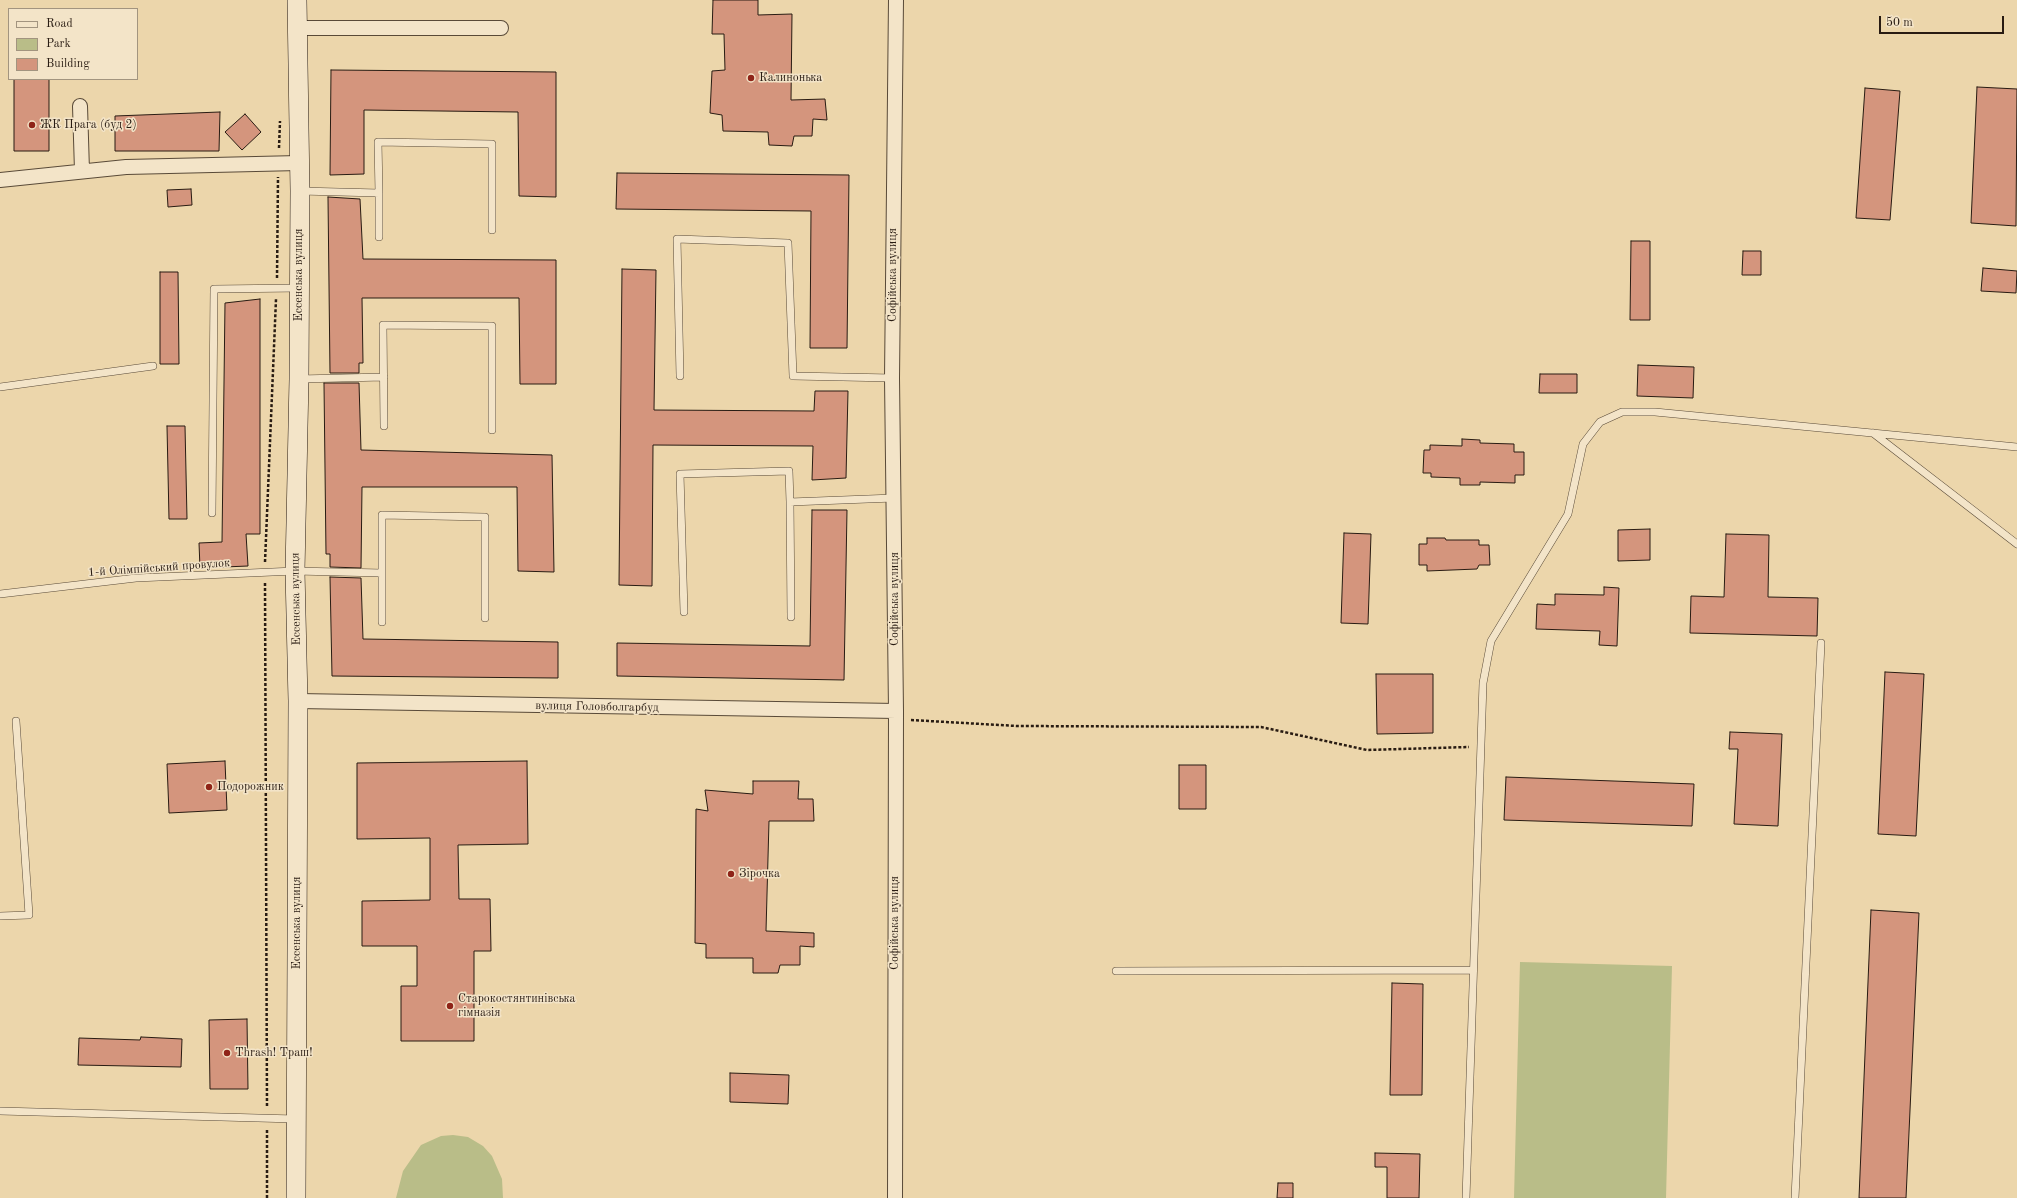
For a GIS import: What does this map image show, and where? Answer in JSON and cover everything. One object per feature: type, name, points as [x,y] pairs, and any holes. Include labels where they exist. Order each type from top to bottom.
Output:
[{"type":"street","name":"Ессенська вулиця","points":[[296,1198],[298,701],[295,572],[299,379],[300,190],[297,0]]},
{"type":"street","name":"Софійська вулиця","points":[[895,1198],[901,716],[892,378],[896,0]]},
{"type":"street","points":[[298,28],[501,28]]},
{"type":"street","points":[[80,106],[82,171]]},
{"type":"street","points":[[0,180],[126,167],[299,163]]},
{"type":"street","name":"вулиця Головболгарбуд","points":[[298,701],[901,716]]},
{"type":"lane","points":[[379,237],[378,142],[492,144],[492,230]]},
{"type":"lane","points":[[300,190],[379,193]]},
{"type":"lane","points":[[680,376],[677,239],[788,243],[792,376],[892,378]]},
{"type":"lane","points":[[212,513],[214,289],[299,288]]},
{"type":"lane","points":[[384,426],[383,325],[492,326],[492,430]]},
{"type":"lane","points":[[0,387],[153,366]]},
{"type":"lane","points":[[299,379],[384,377]]},
{"type":"lane","points":[[1466,1198],[1483,683],[1491,641],[1568,514],[1583,444],[1600,422],[1622,412],[1655,412],[2017,447]]},
{"type":"lane","points":[[1873,433],[2017,544]]},
{"type":"lane","points":[[684,612],[680,474],[788,471],[790,502],[791,617]]},
{"type":"lane","points":[[790,502],[895,498]]},
{"type":"lane","points":[[382,622],[382,515],[485,517],[485,618]]},
{"type":"lane","name":"1-й Олімпійський провулок","points":[[0,594],[136,578],[295,572],[382,573]]},
{"type":"lane","points":[[1795,1198],[1822,644]]},
{"type":"lane","points":[[0,916],[29,915],[16,720]]},
{"type":"lane","points":[[1116,971],[1473,970]]},
{"type":"lane","points":[[0,1111],[297,1119]]},
{"type":"path","points":[[267,1198],[265,573],[277,288],[280,116]]},
{"type":"path","points":[[901,716],[1017,726],[1261,726],[1367,750],[1481,747]]},
{"type":"green space","points":[[1520,962],[1672,966],[1666,1198],[1514,1198]]},
{"type":"green space","points":[[453,1135],[468,1137],[483,1146],[492,1156],[502,1179],[503,1198],[396,1198],[403,1171],[421,1145],[441,1136]]},
{"type":"building","name":"Калинонька","points":[[713,0],[758,0],[758,15],[792,14],[791,100],[825,99],[827,120],[813,119],[812,136],[794,136],[792,146],[769,145],[768,132],[723,131],[722,115],[710,113],[712,71],[725,70],[724,34],[712,34]]},
{"type":"building","points":[[331,70],[556,72],[556,197],[519,196],[518,112],[364,110],[364,174],[330,175]]},
{"type":"building","name":"ЖК Прага (буд 2)","points":[[14,80],[49,80],[49,151],[14,151]]},
{"type":"building","points":[[1977,87],[2017,89],[2016,226],[1971,223]]},
{"type":"building","points":[[1865,88],[1900,91],[1890,220],[1856,218]]},
{"type":"building","points":[[220,112],[219,151],[115,151],[115,116]]},
{"type":"building","points":[[245,114],[261,132],[242,150],[225,132]]},
{"type":"building","points":[[617,173],[849,175],[847,348],[810,348],[811,211],[616,209]]},
{"type":"building","points":[[191,189],[192,205],[168,207],[167,190]]},
{"type":"building","points":[[328,197],[360,199],[363,259],[556,260],[556,384],[520,384],[519,298],[362,298],[363,363],[359,363],[359,373],[330,373]]},
{"type":"building","points":[[1631,241],[1650,241],[1650,320],[1630,320]]},
{"type":"building","points":[[1743,251],[1761,251],[1761,275],[1742,275]]},
{"type":"building","points":[[1983,268],[2017,271],[2016,293],[1981,291]]},
{"type":"building","points":[[622,269],[656,270],[654,410],[814,411],[815,391],[848,391],[846,478],[812,480],[813,446],[653,445],[652,586],[619,585]]},
{"type":"building","points":[[160,272],[178,272],[179,364],[160,364]]},
{"type":"building","points":[[260,299],[260,534],[246,534],[248,566],[200,568],[199,543],[222,542],[225,303]]},
{"type":"building","points":[[1638,365],[1694,367],[1693,398],[1637,396]]},
{"type":"building","points":[[1540,374],[1577,374],[1577,393],[1539,393]]},
{"type":"building","points":[[324,383],[359,383],[361,450],[552,455],[554,572],[518,571],[517,487],[362,487],[361,568],[330,567],[330,554],[326,554]]},
{"type":"building","points":[[167,426],[185,426],[187,519],[169,519]]},
{"type":"building","points":[[1462,439],[1480,440],[1480,443],[1514,444],[1514,452],[1524,452],[1524,475],[1515,475],[1515,483],[1480,482],[1480,485],[1460,485],[1460,478],[1431,477],[1431,473],[1423,473],[1424,450],[1430,450],[1430,445],[1462,446]]},
{"type":"building","points":[[812,510],[847,510],[844,680],[617,676],[617,643],[810,646]]},
{"type":"building","points":[[1650,529],[1650,560],[1618,561],[1618,530]]},
{"type":"building","points":[[1344,533],[1371,534],[1368,624],[1341,623]]},
{"type":"building","points":[[1726,534],[1769,535],[1768,597],[1818,598],[1817,636],[1690,633],[1691,596],[1724,597]]},
{"type":"building","points":[[1427,538],[1445,538],[1446,540],[1479,540],[1479,545],[1489,545],[1490,565],[1479,565],[1477,569],[1427,571],[1427,565],[1419,565],[1419,544],[1427,544]]},
{"type":"building","points":[[330,577],[361,578],[363,639],[558,642],[558,678],[332,676]]},
{"type":"building","points":[[1604,587],[1619,588],[1617,646],[1599,645],[1600,631],[1536,629],[1537,604],[1555,605],[1555,594],[1604,595]]},
{"type":"building","points":[[1885,672],[1924,674],[1916,836],[1878,834]]},
{"type":"building","points":[[1376,674],[1433,674],[1433,733],[1377,734]]},
{"type":"building","points":[[1730,732],[1782,734],[1778,826],[1734,824],[1738,749],[1729,749]]},
{"type":"building","points":[[225,761],[227,810],[169,813],[167,764]]},
{"type":"building","points":[[527,761],[528,844],[458,845],[459,899],[490,899],[491,951],[474,951],[474,1041],[401,1041],[401,986],[417,986],[417,946],[362,946],[362,901],[430,900],[430,838],[357,839],[357,763]]},
{"type":"building","points":[[1179,765],[1206,765],[1206,809],[1179,809]]},
{"type":"building","points":[[1506,777],[1694,784],[1692,826],[1504,820]]},
{"type":"building","name":"Зірочка","points":[[753,781],[799,781],[798,799],[813,799],[814,821],[769,821],[766,931],[814,933],[814,947],[800,946],[800,965],[780,965],[778,973],[753,973],[753,958],[706,958],[706,944],[695,943],[696,809],[708,811],[705,790],[753,794]]},
{"type":"building","points":[[1871,910],[1919,913],[1906,1198],[1859,1198]]},
{"type":"building","points":[[1392,983],[1423,984],[1422,1095],[1390,1095]]},
{"type":"building","points":[[247,1019],[248,1089],[210,1089],[209,1020]]},
{"type":"building","points":[[141,1037],[182,1039],[181,1067],[78,1065],[79,1038],[140,1040]]},
{"type":"building","points":[[730,1073],[789,1075],[788,1104],[730,1102]]},
{"type":"building","points":[[1375,1153],[1420,1154],[1419,1198],[1387,1198],[1387,1167],[1375,1167]]},
{"type":"building","points":[[1278,1183],[1293,1183],[1293,1198],[1277,1198]]},
{"type":"place","name":"Калинонька","points":[[751,78]]},
{"type":"place","name":"ЖК Прага (буд 2)","points":[[32,125]]},
{"type":"place","name":"Подорожник","points":[[209,787]]},
{"type":"place","name":"Зірочка","points":[[731,874]]},
{"type":"place","name":"Старокостянтинівська гімназія","points":[[450,1006]]},
{"type":"place","name":"Thrash! Траш!","points":[[227,1053]]}]
